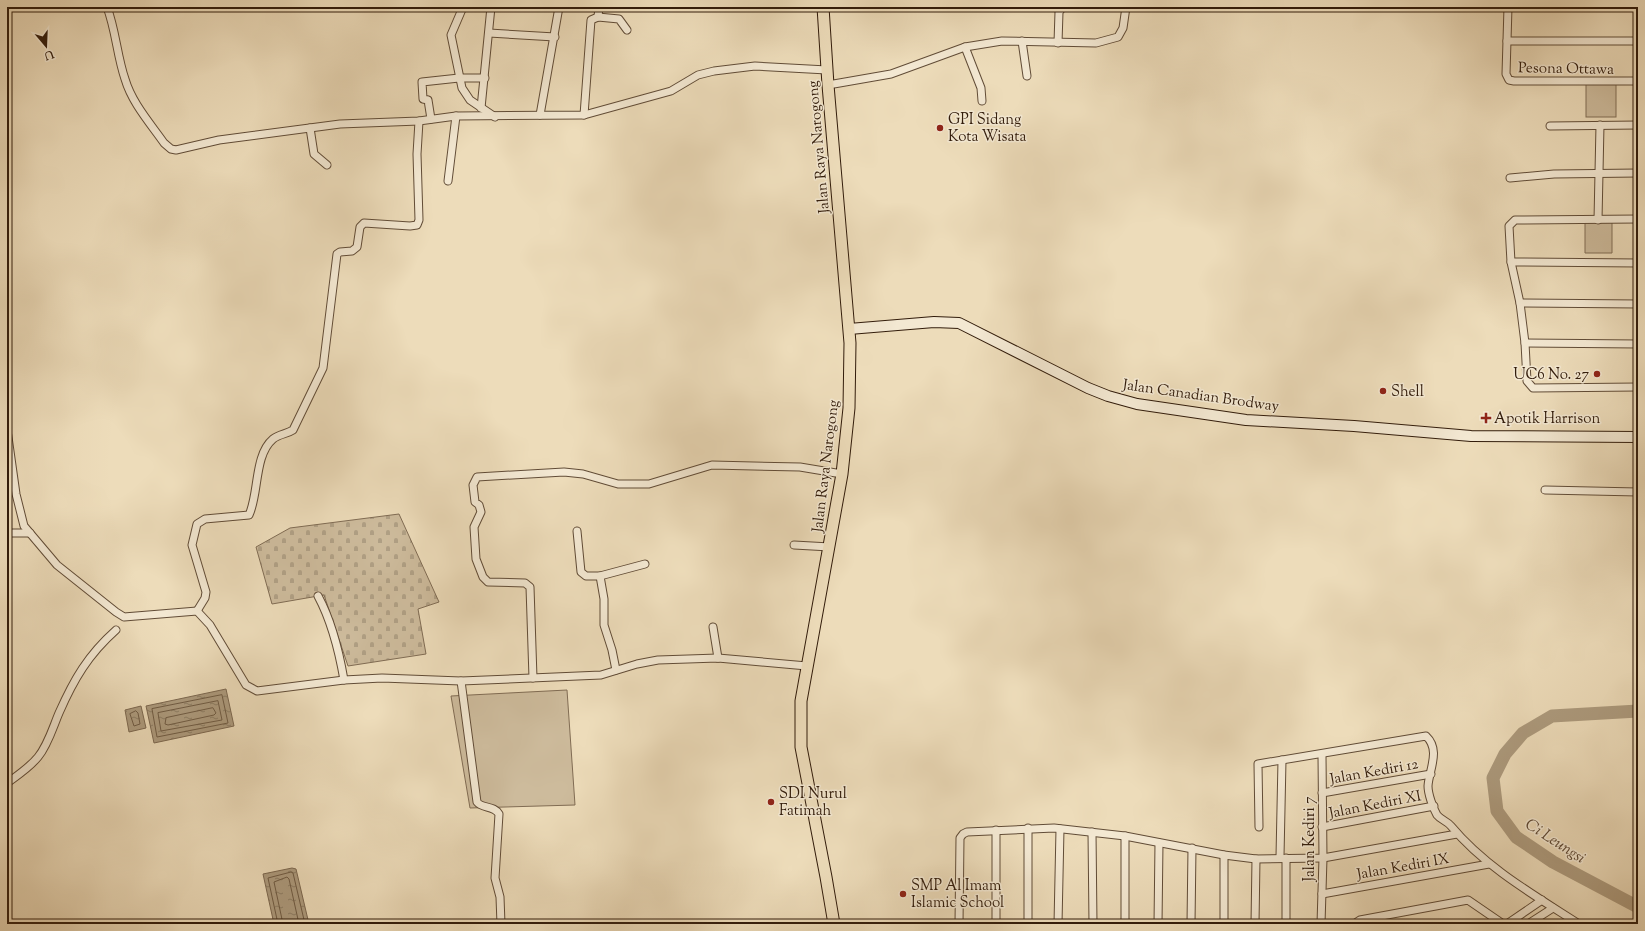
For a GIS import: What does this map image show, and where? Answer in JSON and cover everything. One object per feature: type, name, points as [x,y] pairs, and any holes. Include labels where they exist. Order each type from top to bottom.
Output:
[{"type":"main road","name":"Jalan Raya Narogong","points":[[824,7],[828,85],[849,329],[849,408],[842,474],[801,701],[800,736],[834,924]]},
{"type":"street","points":[[107,7],[113,22],[124,79],[131,96],[164,142],[171,149],[181,150],[219,140],[340,124],[419,121],[456,116],[495,117],[584,115],[671,91],[698,75],[714,71],[755,66],[827,70]]},
{"type":"street","points":[[463,7],[451,35],[459,78],[462,88],[470,100],[495,117]]},
{"type":"street","points":[[481,108],[491,7]]},
{"type":"street","points":[[540,115],[555,37],[559,7]]},
{"type":"street","points":[[598,16],[599,7]]},
{"type":"street","points":[[1058,43],[1059,12],[1063,7]]},
{"type":"street","points":[[828,85],[892,74],[965,47],[1002,41],[1096,43],[1118,37],[1123,28],[1126,7]]},
{"type":"street","name":"Pesona Ottawa","points":[[1508,7],[1506,74],[1512,81],[1638,81]]},
{"type":"street","points":[[584,115],[590,23],[598,16],[619,19],[627,30]]},
{"type":"street","points":[[489,33],[555,37]]},
{"type":"street","points":[[1022,41],[1027,76]]},
{"type":"street","name":"Pesona Ottawa","points":[[1507,41],[1638,41]]},
{"type":"street","points":[[965,47],[980,88],[982,101]]},
{"type":"street","points":[[431,119],[428,100],[423,99],[421,83],[423,81],[459,78],[485,78]]},
{"type":"street","points":[[448,181],[456,116]]},
{"type":"street","points":[[197,610],[205,598],[206,592],[192,544],[197,524],[205,519],[249,515],[260,464],[265,450],[276,436],[293,430],[323,368],[337,254],[340,252],[352,251],[357,247],[360,227],[364,223],[410,226],[416,224],[419,220],[417,154],[419,121]]},
{"type":"street","points":[[1598,220],[1600,125]]},
{"type":"street","points":[[1550,126],[1638,125]]},
{"type":"street","points":[[310,128],[314,154],[327,165]]},
{"type":"street","points":[[1510,178],[1554,174],[1638,174]]},
{"type":"street","points":[[1638,219],[1515,220],[1508,226],[1511,262],[1520,302],[1525,343],[1527,381],[1533,388],[1638,387]]},
{"type":"street","points":[[1511,262],[1638,263]]},
{"type":"street","points":[[1520,302],[1638,304]]},
{"type":"street","name":"Jalan Canadian Brodway","points":[[849,329],[934,322],[959,323],[1088,388],[1108,396],[1144,405],[1246,420],[1354,426],[1471,436],[1638,437]]},
{"type":"street","points":[[1525,343],[1638,344]]},
{"type":"street","points":[[7,430],[16,494],[23,523],[57,565],[124,617],[197,610]]},
{"type":"street","points":[[533,678],[530,586],[525,583],[488,582],[482,577],[476,559],[474,527],[481,512],[479,505],[475,502],[473,485],[477,477],[564,472],[583,474],[618,484],[649,484],[712,465],[800,467],[842,474]]},
{"type":"street","points":[[1545,490],[1638,492]]},
{"type":"street","points":[[577,531],[581,572],[586,576],[600,576],[645,564]]},
{"type":"street","points":[[7,533],[30,533]]},
{"type":"street","points":[[794,545],[830,547]]},
{"type":"street","points":[[600,576],[604,599],[604,625],[612,650],[616,670]]},
{"type":"street","points":[[318,596],[326,611],[338,648],[344,680]]},
{"type":"street","points":[[197,610],[210,625],[246,685],[256,691],[344,680],[422,678],[461,681],[600,675],[658,660],[718,658],[807,666]]},
{"type":"street","points":[[713,627],[718,658]]},
{"type":"street","points":[[7,783],[28,768],[38,757],[47,741],[77,674],[99,645],[116,630]]},
{"type":"street","points":[[461,681],[477,802],[481,806],[496,810],[499,814],[495,878],[500,897],[501,924]]},
{"type":"street","points":[[1259,827],[1258,764],[1322,755],[1426,736],[1430,740],[1434,752],[1429,792],[1437,814],[1450,825],[1456,834],[1489,864],[1579,924]]},
{"type":"street","name":"Jalan Kediri 7","points":[[1321,924],[1323,858],[1322,755]]},
{"type":"street","points":[[1282,760],[1283,858],[1286,924]]},
{"type":"street","name":"Jalan Kediri 12","points":[[1322,793],[1431,774]]},
{"type":"street","name":"Jalan Kediri XI","points":[[1322,827],[1434,806]]},
{"type":"street","points":[[959,924],[960,838],[962,834],[967,832],[1028,828],[1060,829],[1125,836],[1224,855],[1256,859],[1323,858],[1456,834]]},
{"type":"street","points":[[1028,828],[1028,924]]},
{"type":"street","points":[[1058,924],[1060,829]]},
{"type":"street","points":[[996,830],[996,924]]},
{"type":"street","points":[[1092,832],[1093,924]]},
{"type":"street","points":[[1125,836],[1125,924]]},
{"type":"street","points":[[1158,924],[1159,843]]},
{"type":"street","points":[[1191,924],[1192,848]]},
{"type":"street","points":[[1224,855],[1224,924]]},
{"type":"street","points":[[1255,924],[1256,859]]},
{"type":"street","name":"Jalan Kediri IX","points":[[1322,894],[1489,864]]},
{"type":"street","points":[[1354,924],[1360,920],[1468,900],[1503,924]]},
{"type":"street","points":[[1507,924],[1542,900]]},
{"type":"street","points":[[1528,924],[1553,908]]},
{"type":"green space","points":[[1586,83],[1616,83],[1616,117],[1586,117]]},
{"type":"green space","points":[[1585,218],[1612,219],[1612,253],[1585,253]]},
{"type":"green space","points":[[399,514],[439,602],[418,609],[426,654],[348,666],[324,595],[272,604],[256,547],[290,528]]},
{"type":"green space","points":[[567,690],[575,805],[470,808],[451,696]]},
{"type":"water","points":[[226,689],[234,726],[154,743],[146,706]]},
{"type":"water","points":[[141,706],[146,728],[129,732],[125,710]]},
{"type":"water","points":[[292,868],[296,869],[309,924],[274,924],[263,874]]},
{"type":"waterway","name":"Ci Leungsi","points":[[1638,711],[1552,716],[1523,733],[1505,754],[1493,778],[1497,811],[1516,837],[1553,862],[1638,907]]},
{"type":"place","name":"GPI Sidang Kota Wisata","points":[[940,128]]},
{"type":"place","name":"UC6 No. 27","points":[[1597,374]]},
{"type":"place","name":"Shell","points":[[1383,391]]},
{"type":"place","name":"Apotik Harrison","points":[[1486,418]]},
{"type":"place","name":"SDI Nurul Fatimah","points":[[771,802]]},
{"type":"place","name":"SMP Al Imam Islamic School","points":[[903,894]]}]
